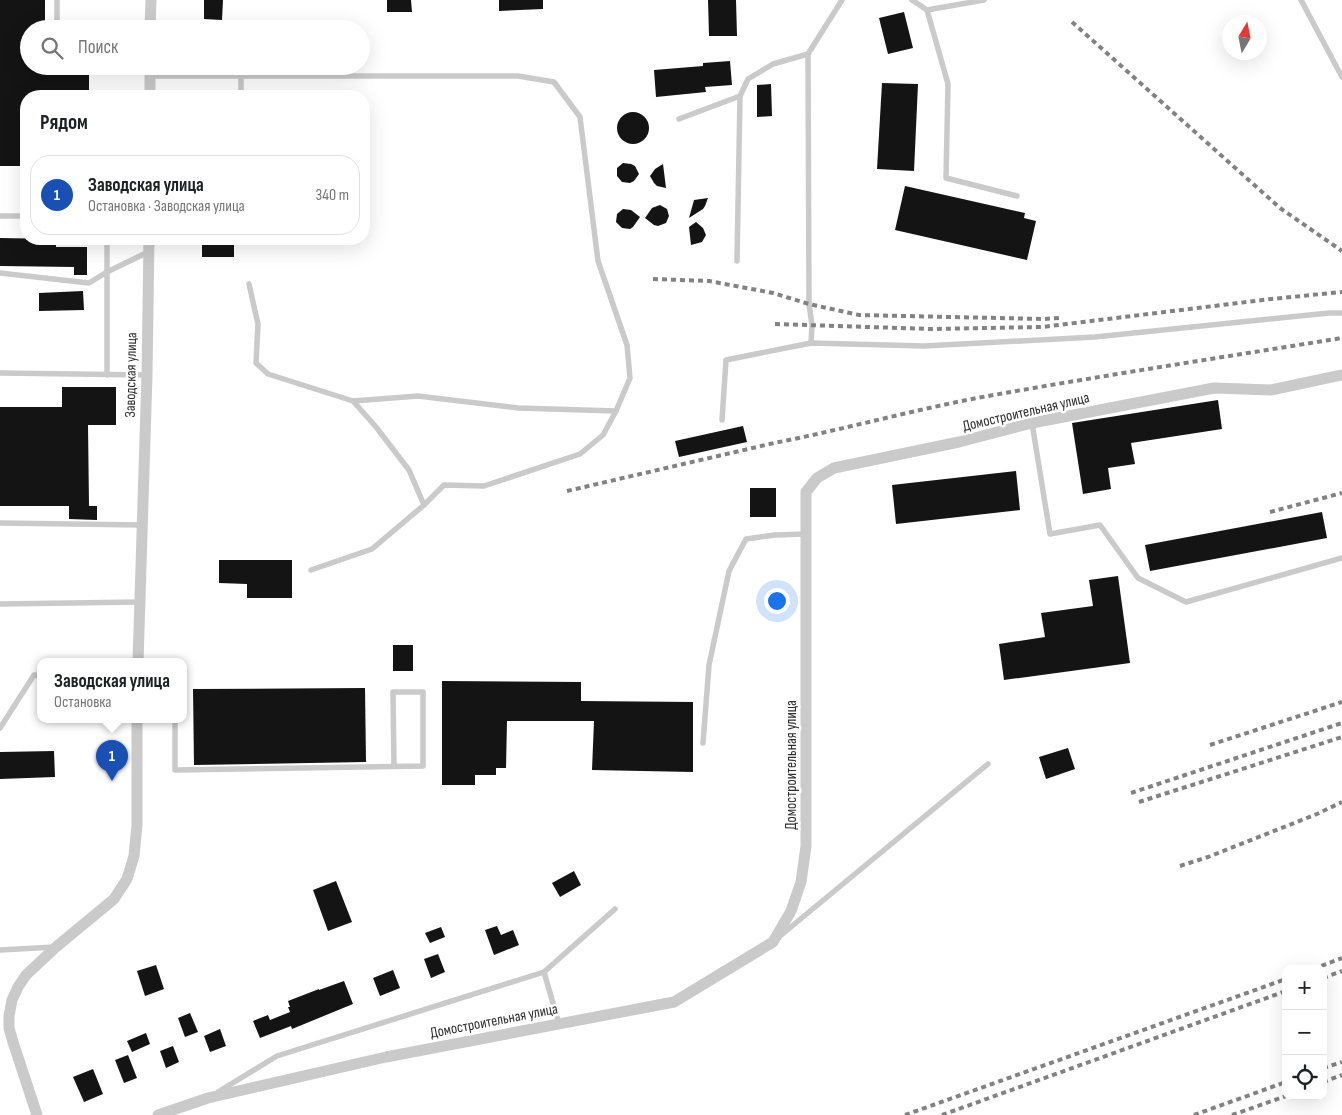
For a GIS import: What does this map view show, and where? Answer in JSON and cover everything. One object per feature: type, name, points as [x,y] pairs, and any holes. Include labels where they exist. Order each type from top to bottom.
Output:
[{"type":"street","points":[[150,0],[150,20]]},
{"type":"street","points":[[150,75],[150,90]]},
{"type":"street","name":"Заводская улица","points":[[138,658],[147,375],[148,245]]},
{"type":"street","name":"Домостроительная улица","points":[[158,1115],[208,1098],[386,1057],[674,1002],[773,942],[791,911],[801,882],[806,846],[806,492],[818,478],[834,468],[959,442],[1032,423],[1214,388],[1271,390],[1342,375]]},
{"type":"street","points":[[37,1115],[13,1042],[7,1014],[18,987],[26,975],[56,946],[114,899],[127,879],[134,856],[137,825],[137,723]]},
{"type":"lane","points":[[56,20],[57,0]]},
{"type":"lane","points":[[811,343],[812,325],[809,304],[808,54],[842,0]]},
{"type":"lane","points":[[912,0],[927,10],[948,84],[946,178],[1017,196]]},
{"type":"lane","points":[[927,10],[984,0]]},
{"type":"lane","points":[[1301,0],[1342,77]]},
{"type":"lane","points":[[738,261],[740,96],[748,79],[773,64],[808,54]]},
{"type":"lane","points":[[223,75],[518,76],[554,82],[580,117],[598,261],[627,345],[630,378],[616,411],[603,435],[580,454],[484,486],[444,485],[424,505],[372,549],[311,570]]},
{"type":"lane","points":[[241,76],[241,90]]},
{"type":"lane","points":[[679,119],[740,96]]},
{"type":"lane","points":[[0,216],[20,216]]},
{"type":"lane","points":[[107,245],[107,375]]},
{"type":"lane","points":[[0,273],[89,283],[148,252]]},
{"type":"lane","points":[[249,284],[258,324],[256,363],[268,374],[352,401],[418,396],[518,408],[616,411]]},
{"type":"lane","points":[[722,420],[726,360],[811,343],[924,346],[1095,337],[1342,313]]},
{"type":"lane","points":[[0,373],[147,375]]},
{"type":"lane","points":[[352,401],[376,427],[410,470],[424,505]]},
{"type":"lane","points":[[1032,423],[1050,534],[1100,525],[1138,578],[1186,602],[1342,558]]},
{"type":"lane","points":[[0,523],[142,525]]},
{"type":"lane","points":[[703,742],[709,665],[729,571],[746,539],[775,535],[806,534]]},
{"type":"lane","points":[[0,604],[140,602]]},
{"type":"lane","points":[[0,728],[34,675],[37,675]]},
{"type":"lane","points":[[175,723],[176,770],[423,766],[423,692],[393,692],[394,766]]},
{"type":"lane","points":[[773,942],[988,764]]},
{"type":"lane","points":[[208,1098],[277,1056],[544,972],[615,909]]},
{"type":"lane","points":[[0,950],[56,946]]},
{"type":"lane","points":[[544,972],[559,1024]]},
{"type":"building","points":[[0,0],[45,0],[45,20],[20,20],[20,75],[89,75],[89,90],[20,90],[20,166],[0,166]]},
{"type":"building","points":[[204,0],[223,0],[222,20],[204,19]]},
{"type":"building","points":[[387,0],[411,0],[412,12],[387,12]]},
{"type":"building","points":[[499,0],[543,0],[543,9],[499,11]]},
{"type":"building","points":[[708,0],[736,0],[737,36],[709,36]]},
{"type":"building","points":[[904,12],[913,48],[888,54],[879,18]]},
{"type":"building","points":[[730,61],[732,85],[705,87],[706,92],[656,97],[654,70],[703,66],[703,63]]},
{"type":"building","points":[[882,83],[918,84],[914,171],[877,169]]},
{"type":"building","points":[[771,84],[772,116],[757,117],[757,85]]},
{"type":"building","points":[[633,112],[644,117],[649,128],[644,139],[633,144],[622,139],[617,128],[622,117]]},
{"type":"building","points":[[623,163],[635,166],[639,174],[630,183],[622,182],[617,176],[617,168]]},
{"type":"building","points":[[663,164],[666,188],[657,186],[650,176],[655,169]]},
{"type":"building","points":[[905,186],[1025,213],[1024,218],[1036,221],[1027,260],[895,230]]},
{"type":"building","points":[[708,198],[703,209],[689,218],[694,200]]},
{"type":"building","points":[[660,205],[667,209],[669,216],[666,223],[658,226],[645,218],[652,208]]},
{"type":"building","points":[[623,209],[631,210],[640,217],[630,229],[622,228],[616,222],[617,214]]},
{"type":"building","points":[[696,222],[703,228],[706,235],[702,242],[691,245],[689,227]]},
{"type":"building","points":[[0,238],[20,238],[20,245],[87,247],[87,275],[74,275],[74,267],[0,266]]},
{"type":"building","points":[[202,245],[234,245],[234,257],[202,257]]},
{"type":"building","points":[[83,291],[84,310],[39,311],[39,293]]},
{"type":"building","points":[[62,387],[116,387],[116,425],[88,425],[89,506],[97,506],[97,520],[69,519],[69,506],[0,506],[0,407],[62,407]]},
{"type":"building","points":[[1218,400],[1222,429],[1131,443],[1135,464],[1108,468],[1111,489],[1083,494],[1072,423]]},
{"type":"building","points":[[743,426],[747,442],[679,457],[675,441]]},
{"type":"building","points":[[1016,471],[1020,510],[896,524],[892,485]]},
{"type":"building","points":[[750,488],[776,488],[776,517],[750,517]]},
{"type":"building","points":[[1322,512],[1327,538],[1150,571],[1145,545]]},
{"type":"building","points":[[219,560],[292,560],[292,598],[247,598],[247,584],[219,583]]},
{"type":"building","points":[[1118,576],[1130,663],[1004,680],[999,644],[1045,637],[1041,613],[1093,606],[1089,580]]},
{"type":"building","points":[[393,645],[413,645],[413,671],[393,671]]},
{"type":"building","points":[[442,681],[581,682],[581,701],[693,702],[693,772],[592,770],[594,721],[507,721],[506,768],[496,768],[496,775],[475,775],[475,785],[442,785]]},
{"type":"building","points":[[365,688],[366,762],[194,765],[193,689]]},
{"type":"building","points":[[1068,748],[1075,769],[1046,779],[1039,757]]},
{"type":"building","points":[[54,751],[55,777],[0,779],[0,752]]},
{"type":"building","points":[[574,871],[581,885],[560,897],[552,883]]},
{"type":"building","points":[[336,881],[352,922],[328,931],[313,890]]},
{"type":"building","points":[[497,926],[501,935],[513,930],[519,945],[494,955],[485,930]]},
{"type":"building","points":[[441,927],[445,937],[430,943],[425,933]]},
{"type":"building","points":[[438,954],[445,972],[431,978],[424,959]]},
{"type":"building","points":[[156,965],[164,989],[145,996],[137,971]]},
{"type":"building","points":[[393,970],[400,988],[380,996],[373,978]]},
{"type":"building","points":[[344,981],[353,1004],[292,1029],[291,1026],[260,1038],[253,1021],[268,1015],[270,1020],[290,1012],[288,1001]]},
{"type":"building","points":[[190,1013],[198,1032],[185,1037],[178,1018]]},
{"type":"building","points":[[220,1029],[226,1046],[210,1052],[204,1036]]},
{"type":"building","points":[[146,1033],[150,1044],[132,1052],[127,1041]]},
{"type":"building","points":[[173,1046],[179,1062],[166,1068],[160,1051]]},
{"type":"building","points":[[128,1055],[137,1078],[124,1083],[115,1060]]},
{"type":"building","points":[[93,1069],[103,1094],[84,1102],[73,1077]]},
{"type":"railway","points":[[1072,22],[1280,208],[1342,251]]},
{"type":"railway","points":[[653,279],[709,281],[773,293],[809,304],[859,315],[1060,318]]},
{"type":"railway","points":[[775,324],[931,329],[1042,327],[1342,292]]},
{"type":"railway","points":[[567,491],[961,401],[1342,338]]},
{"type":"railway","points":[[1270,512],[1342,493]]},
{"type":"railway","points":[[1210,745],[1342,702]]},
{"type":"railway","points":[[1131,793],[1342,723]]},
{"type":"railway","points":[[1139,802],[1342,737]]},
{"type":"railway","points":[[1180,866],[1208,857],[1317,814],[1342,802]]},
{"type":"railway","points":[[1324,965],[1342,958]]},
{"type":"railway","points":[[1327,977],[1342,971]]},
{"type":"railway","points":[[905,1115],[1282,980]]},
{"type":"railway","points":[[942,1115],[1282,992]]},
{"type":"railway","points":[[1327,1067],[1342,1062]]},
{"type":"railway","points":[[1327,1081],[1342,1075]]},
{"type":"railway","points":[[1194,1115],[1282,1083]]},
{"type":"railway","points":[[1232,1115],[1282,1097]]},
{"type":"place","name":"Заводская улица","points":[[112,781]]}]
